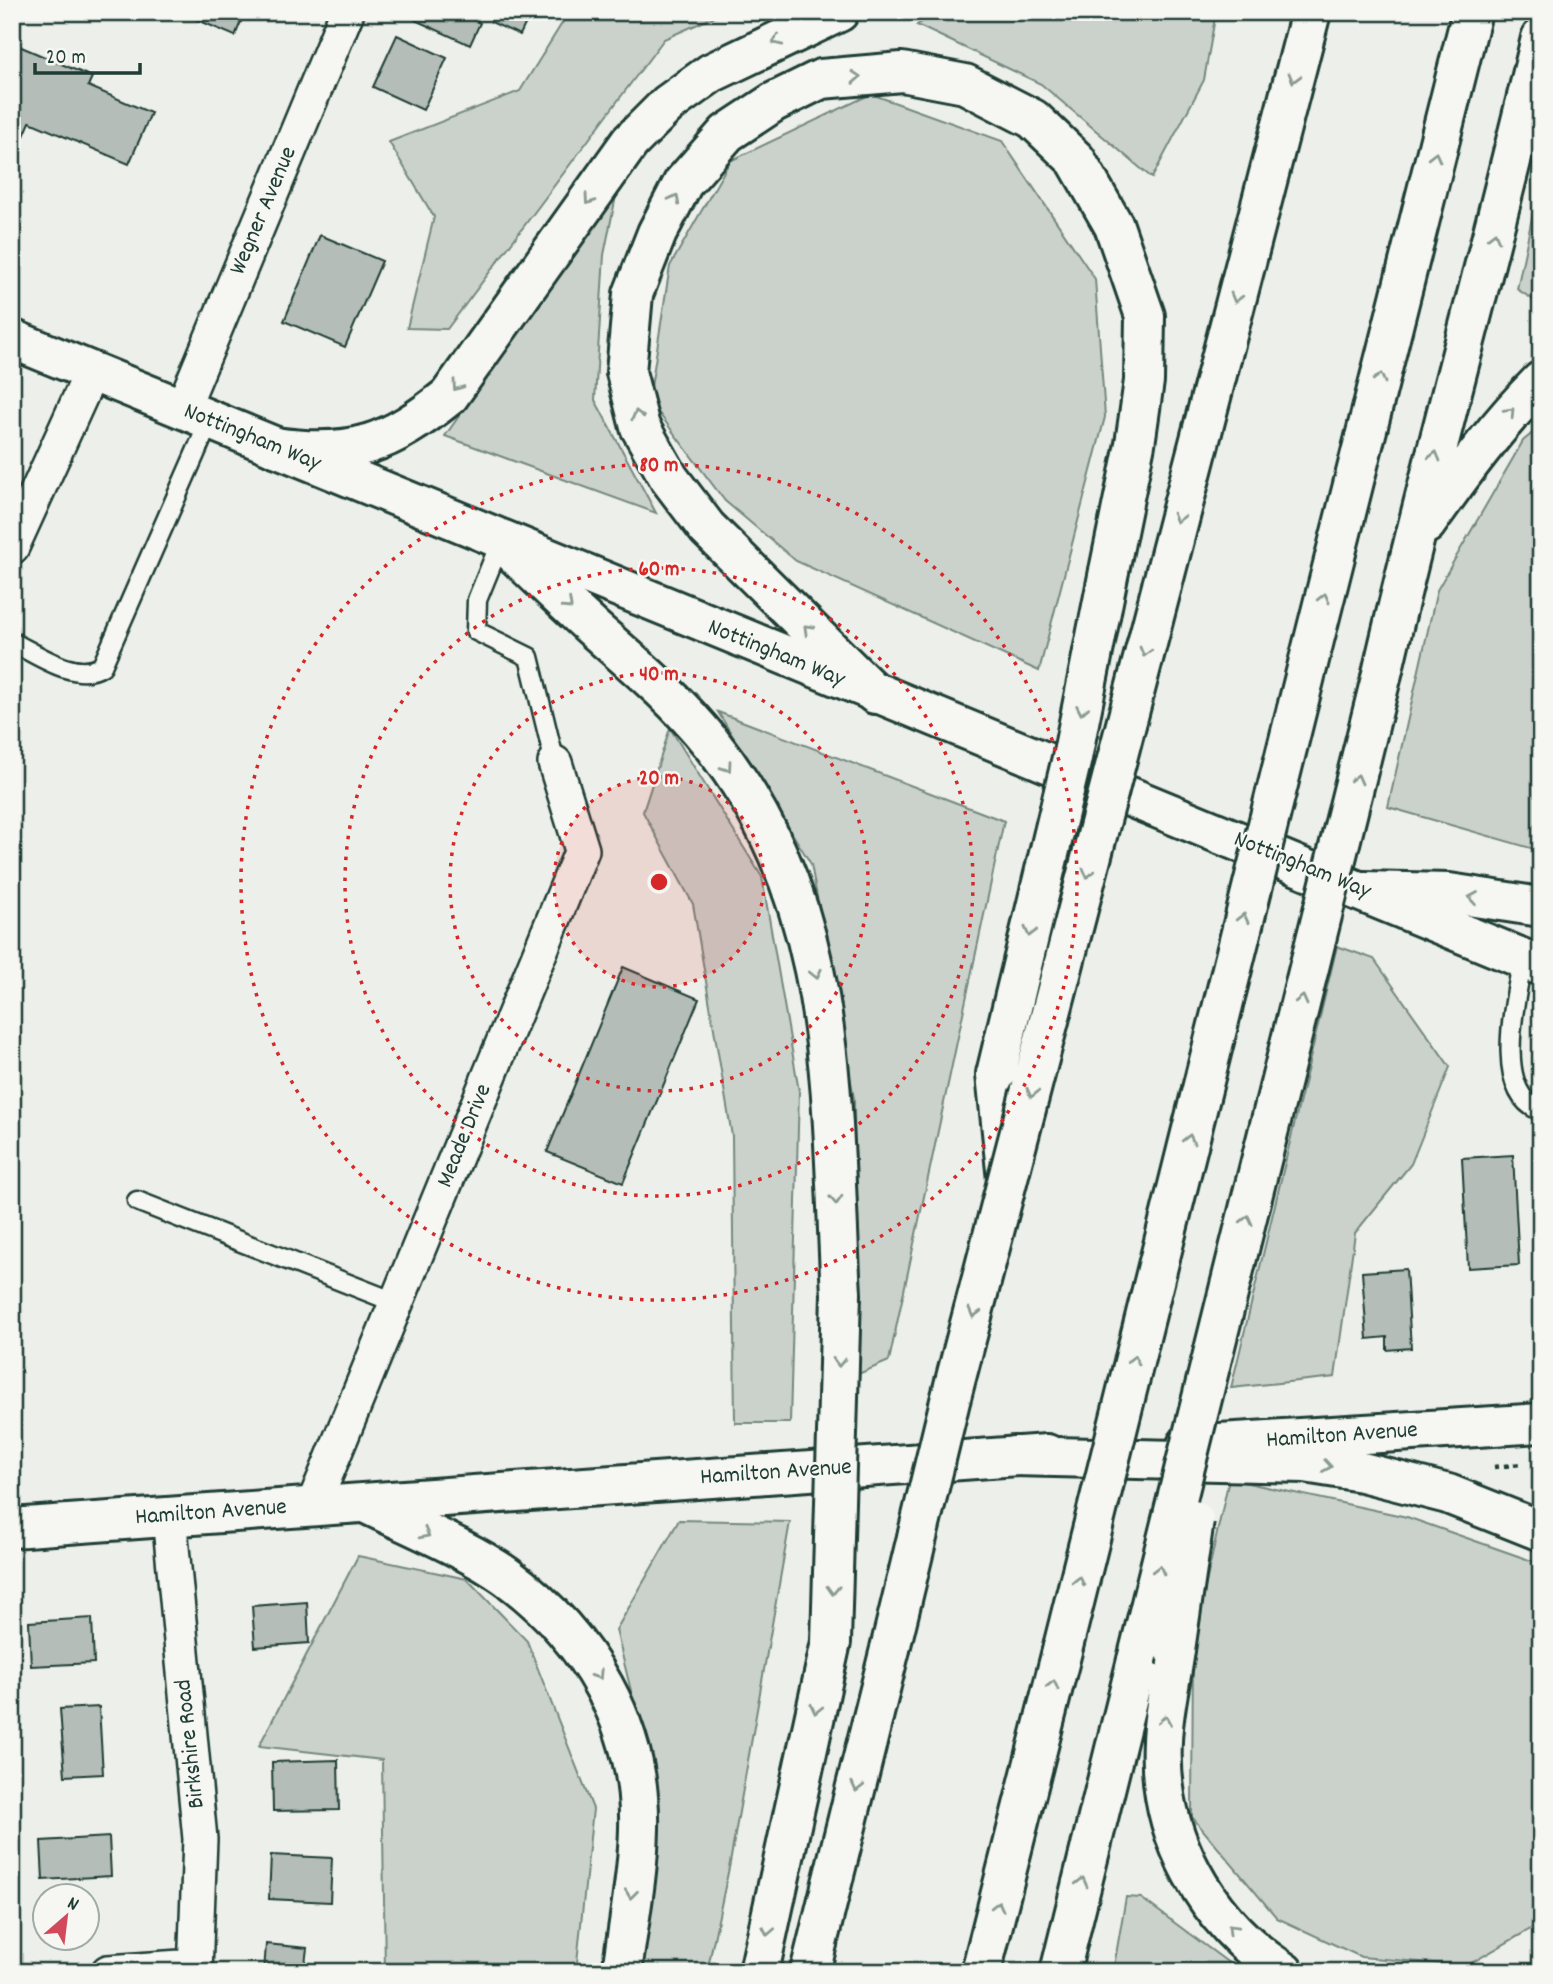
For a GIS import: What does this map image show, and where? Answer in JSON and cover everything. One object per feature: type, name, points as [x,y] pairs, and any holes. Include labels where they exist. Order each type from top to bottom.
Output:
[{"type":"main road","points":[[275,447],[309,452],[346,450],[383,441],[413,425],[449,396],[630,142],[668,104],[711,73],[839,12]]},
{"type":"main road","points":[[810,1972],[950,1401],[1008,1188],[1311,12]]},
{"type":"main road","points":[[981,1972],[1472,12]]},
{"type":"main road","points":[[1060,1972],[1381,678],[1411,546],[1497,228],[1541,38]]},
{"type":"main road","points":[[875,694],[708,528],[669,478],[640,427],[626,372],[633,294],[657,233],[683,183],[727,134],[774,102],[821,79],[902,72],[965,83],[1033,119],[1076,159],[1114,226],[1145,316],[1143,381],[1135,444],[1072,758],[996,1074],[1008,1188]]},
{"type":"main road","name":"Nottingham Way","points":[[12,339],[875,694],[1363,891],[1532,963]]},
{"type":"main road","points":[[1411,546],[1474,455],[1507,414],[1541,381]]},
{"type":"main road","points":[[501,541],[660,687],[710,743],[748,796],[775,846],[799,907],[818,979],[825,1027],[841,1294],[831,1642],[759,1972]]},
{"type":"main road","points":[[1363,891],[1449,893],[1541,907]]},
{"type":"main road","points":[[1230,1286],[1162,1740],[1163,1785],[1173,1829],[1194,1879],[1225,1923],[1261,1956],[1284,1972]]},
{"type":"main road","name":"Hamilton Avenue","points":[[12,1528],[1014,1456],[1541,1423]]},
{"type":"main road","points":[[1014,1456],[1305,1463],[1362,1472],[1448,1494],[1541,1531]]},
{"type":"main road","points":[[365,1503],[504,1574],[544,1606],[579,1645],[605,1684],[626,1737],[637,1787],[639,1830],[622,1972]]},
{"type":"street","name":"Wegner Avenue","points":[[196,415],[347,12]]},
{"type":"street","points":[[12,547],[92,371]]},
{"type":"street","name":"Meade Drive","points":[[313,1506],[582,850],[555,763]]},
{"type":"street","name":"Birkshire Road","points":[[169,1516],[200,1839],[195,1969]]},
{"type":"street","points":[[108,1972],[195,1969]]},
{"type":"lane","points":[[12,642],[77,672],[93,672],[102,666],[196,415]]},
{"type":"lane","points":[[501,541],[477,600],[476,631],[529,657],[555,763]]},
{"type":"lane","points":[[1532,963],[1509,1035],[1517,1093],[1532,1108],[1541,1111]]},
{"type":"lane","points":[[136,1201],[397,1303]]},
{"type":"path","points":[[1494,1467],[1529,1463]]},
{"type":"shaded area","points":[[569,12],[725,12],[664,39],[447,329],[407,328],[434,217],[389,142],[520,91]]},
{"type":"shaded area","points":[[937,12],[1216,12],[1204,80],[1152,178],[1041,84],[917,25]]},
{"type":"shaded area","points":[[871,94],[1002,141],[1095,279],[1105,417],[1039,671],[796,561],[725,501],[649,400],[670,266],[730,161]]},
{"type":"shaded area","points":[[1541,175],[1541,305],[1517,289]]},
{"type":"shaded area","points":[[617,191],[604,255],[595,400],[656,513],[445,436]]},
{"type":"shaded area","points":[[1541,426],[1541,851],[1388,807],[1437,590],[1523,441]]},
{"type":"shaded area","points":[[718,712],[1004,821],[889,1361],[856,1375],[854,1098],[811,864]]},
{"type":"shaded area","points":[[670,728],[762,877],[799,1091],[790,1423],[735,1423],[732,1136],[693,904],[643,812]]},
{"type":"shaded area","points":[[1337,946],[1374,959],[1450,1067],[1411,1164],[1355,1233],[1335,1377],[1231,1388]]},
{"type":"shaded area","points":[[1229,1479],[1407,1517],[1538,1563],[1541,1568],[1541,1923],[1466,1966],[1361,1957],[1277,1918],[1192,1817],[1193,1642]]},
{"type":"shaded area","points":[[679,1520],[790,1522],[730,1863],[707,1972],[642,1972],[656,1792],[616,1630]]},
{"type":"shaded area","points":[[358,1556],[467,1579],[527,1641],[593,1809],[576,1972],[385,1972],[382,1760],[259,1746]]},
{"type":"shaded area","points":[[1126,1897],[1141,1898],[1241,1972],[1113,1972]]},
{"type":"building","points":[[179,12],[245,12],[235,36]]},
{"type":"building","points":[[419,12],[472,12],[469,17],[480,23],[470,45],[415,20]]},
{"type":"building","points":[[496,12],[531,12],[520,35],[491,22]]},
{"type":"building","points":[[397,35],[447,58],[423,110],[373,87]]},
{"type":"building","points":[[12,43],[92,77],[88,86],[151,113],[129,164],[30,122],[24,136],[12,131]]},
{"type":"building","points":[[320,235],[382,261],[345,347],[284,321]]},
{"type":"building","points":[[623,967],[699,999],[623,1183],[547,1152]]},
{"type":"building","points":[[1513,1155],[1519,1265],[1468,1268],[1462,1158]]},
{"type":"building","points":[[1406,1269],[1411,1348],[1387,1350],[1387,1337],[1367,1339],[1362,1272]]},
{"type":"building","points":[[307,1602],[309,1643],[255,1647],[252,1606]]},
{"type":"building","points":[[92,1618],[94,1663],[31,1666],[29,1622]]},
{"type":"building","points":[[99,1707],[103,1774],[65,1776],[60,1709]]},
{"type":"building","points":[[338,1760],[339,1810],[273,1811],[272,1762]]},
{"type":"building","points":[[109,1837],[111,1876],[43,1880],[41,1841]]},
{"type":"building","points":[[271,1855],[332,1858],[330,1902],[269,1899]]},
{"type":"building","points":[[266,1944],[307,1948],[304,1972],[264,1972]]}]
